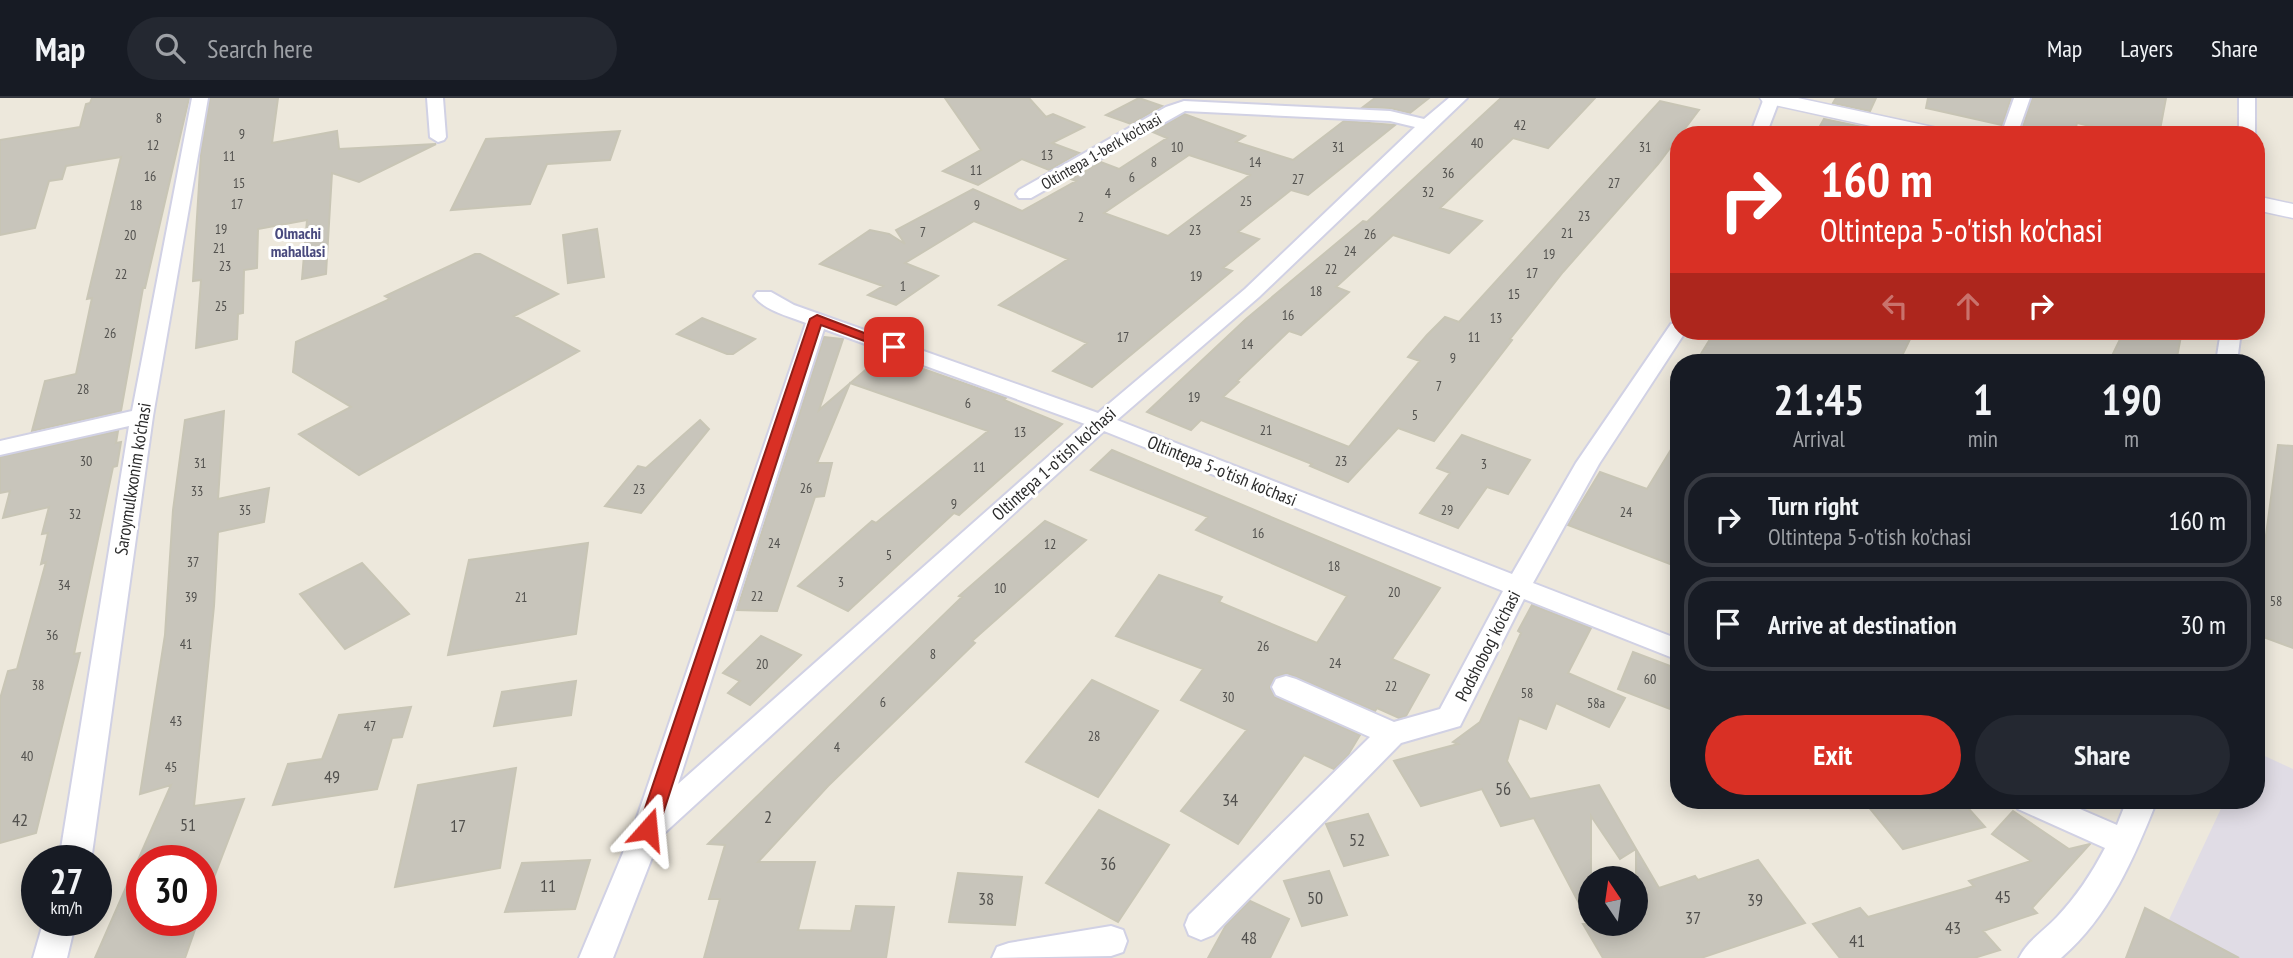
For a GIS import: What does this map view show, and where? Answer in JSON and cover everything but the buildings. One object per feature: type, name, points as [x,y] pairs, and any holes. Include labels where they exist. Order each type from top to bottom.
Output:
[{"type":"street","name":"Saroymulkxonim ko'chasi","points":[[77,845],[142,416],[200,98]]},
{"type":"street","points":[[435,98],[438,137]]},
{"type":"street","name":"Oltintepa 1-o'tish ko'chasi","points":[[648,829],[1101,422],[1262,284],[1427,125],[1459,98]]},
{"type":"street","points":[[1761,126],[1771,98],[1900,126]]},
{"type":"street","points":[[2012,126],[2022,98]]},
{"type":"street","points":[[2247,98],[2247,126]]},
{"type":"street","name":"Oltintepa 1-berk ko'chasi","points":[[1025,194],[1172,110],[1184,106],[1390,116],[1427,125]]},
{"type":"street","points":[[2265,205],[2293,211]]},
{"type":"street","name":"Oltintepa 5-o'tish ko'chasi","points":[[764,296],[788,309],[1101,422],[1517,589],[1670,647]]},
{"type":"street","points":[[596,958],[648,829],[817,319]]},
{"type":"street","name":"Podshobog' ko'chasi","points":[[1201,925],[1392,734],[1450,718],[1517,589],[1588,463],[1670,340]]},
{"type":"street","points":[[0,448],[142,416]]},
{"type":"street","points":[[1286,687],[1392,734]]},
{"type":"street","points":[[2049,809],[2126,843]]},
{"type":"street","points":[[2036,958],[2053,945],[2078,918],[2126,843],[2139,809]]},
{"type":"street","points":[[50,958],[56,936]]},
{"type":"street","points":[[1009,958],[1111,941]]},
{"type":"shaded area","points":[[2265,756],[2293,769],[2293,958],[2151,958],[2221,809],[2265,809]]},
{"type":"district","name":"Olmachi mahallasi","points":[[298,242]]},
{"type":"route","points":[[648,829],[817,319],[894,347]]}]
